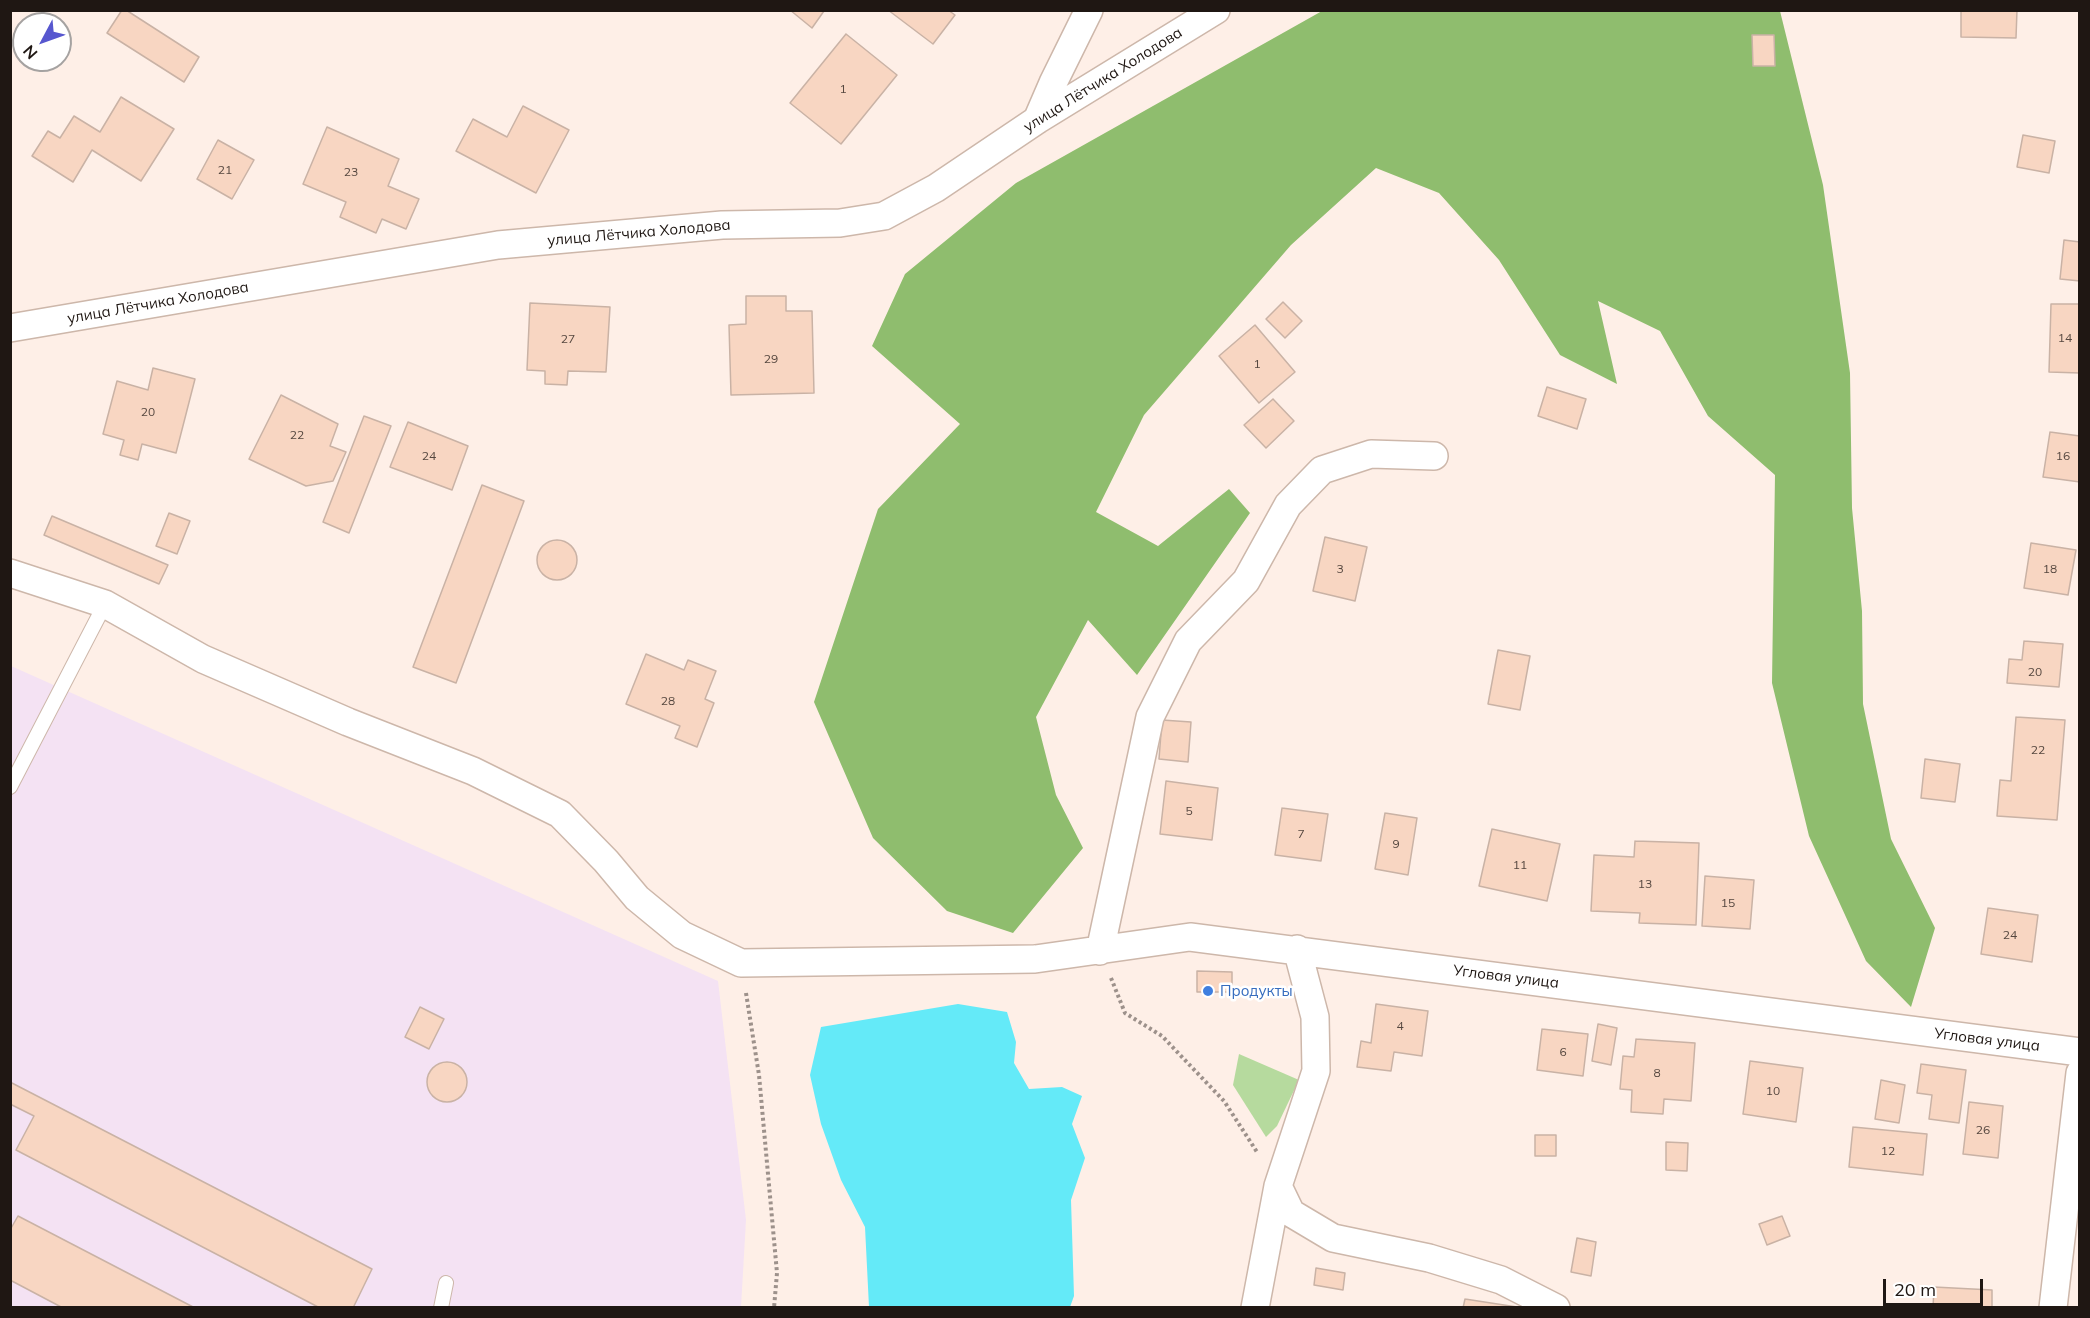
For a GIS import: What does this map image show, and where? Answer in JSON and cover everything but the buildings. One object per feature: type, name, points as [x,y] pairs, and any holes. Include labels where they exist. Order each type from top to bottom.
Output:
[{"type":"street","points":[[1037,120],[1089,10]]},
{"type":"street","name":"улица Лётчика Холодова","points":[[10,328],[498,245],[722,225],[840,223],[884,216],[936,188],[1037,120],[1216,10]]},
{"type":"street","points":[[1100,951],[1150,717],[1188,641],[1246,581],[1288,505],[1322,470],[1371,454],[1434,456]]},
{"type":"street","points":[[10,573],[105,604],[203,659],[348,722],[473,771],[560,814],[646,906],[682,935],[741,963]]},
{"type":"street","name":"Угловая улица","points":[[741,963],[1035,959],[1190,937],[2079,1052]]},
{"type":"street","points":[[1255,1308],[1278,1186],[1316,1071],[1315,1017],[1297,950]]},
{"type":"street","points":[[2053,1308],[2079,1073]]},
{"type":"street","points":[[1278,1186],[1291,1213],[1334,1238],[1429,1258],[1501,1280],[1556,1308]]},
{"type":"lane","points":[[10,786],[105,604]]},
{"type":"lane","points":[[441,1308],[446,1283]]},
{"type":"path","points":[[1100,951],[1125,1013],[1162,1036],[1224,1101],[1278,1186]]},
{"type":"path","points":[[741,963],[759,1075],[777,1273],[774,1308]]},
{"type":"shaded area","points":[[11,666],[718,981],[746,1220],[741,1307],[11,1308]]},
{"type":"green space","points":[[1322,11],[1780,11],[1823,185],[1850,373],[1852,508],[1862,611],[1863,704],[1891,839],[1935,928],[1911,1007],[1866,961],[1809,836],[1772,683],[1775,475],[1708,416],[1660,331],[1598,301],[1617,384],[1560,355],[1499,260],[1439,193],[1376,168],[1291,245],[1144,415],[1096,512],[1158,546],[1229,489],[1250,513],[1137,675],[1088,620],[1036,717],[1056,795],[1083,848],[1013,933],[947,911],[873,838],[814,702],[878,509],[960,424],[872,346],[905,274],[1016,183]]},
{"type":"green space","points":[[1239,1054],[1299,1080],[1277,1126],[1266,1137],[1233,1085]]},
{"type":"water","points":[[958,1004],[1007,1012],[1016,1042],[1014,1063],[1029,1089],[1062,1087],[1082,1096],[1072,1124],[1085,1158],[1071,1200],[1074,1296],[1070,1307],[869,1307],[865,1227],[841,1180],[821,1124],[810,1075],[821,1027]]},
{"type":"place","name":"Продукты","points":[[1208,991]]}]
